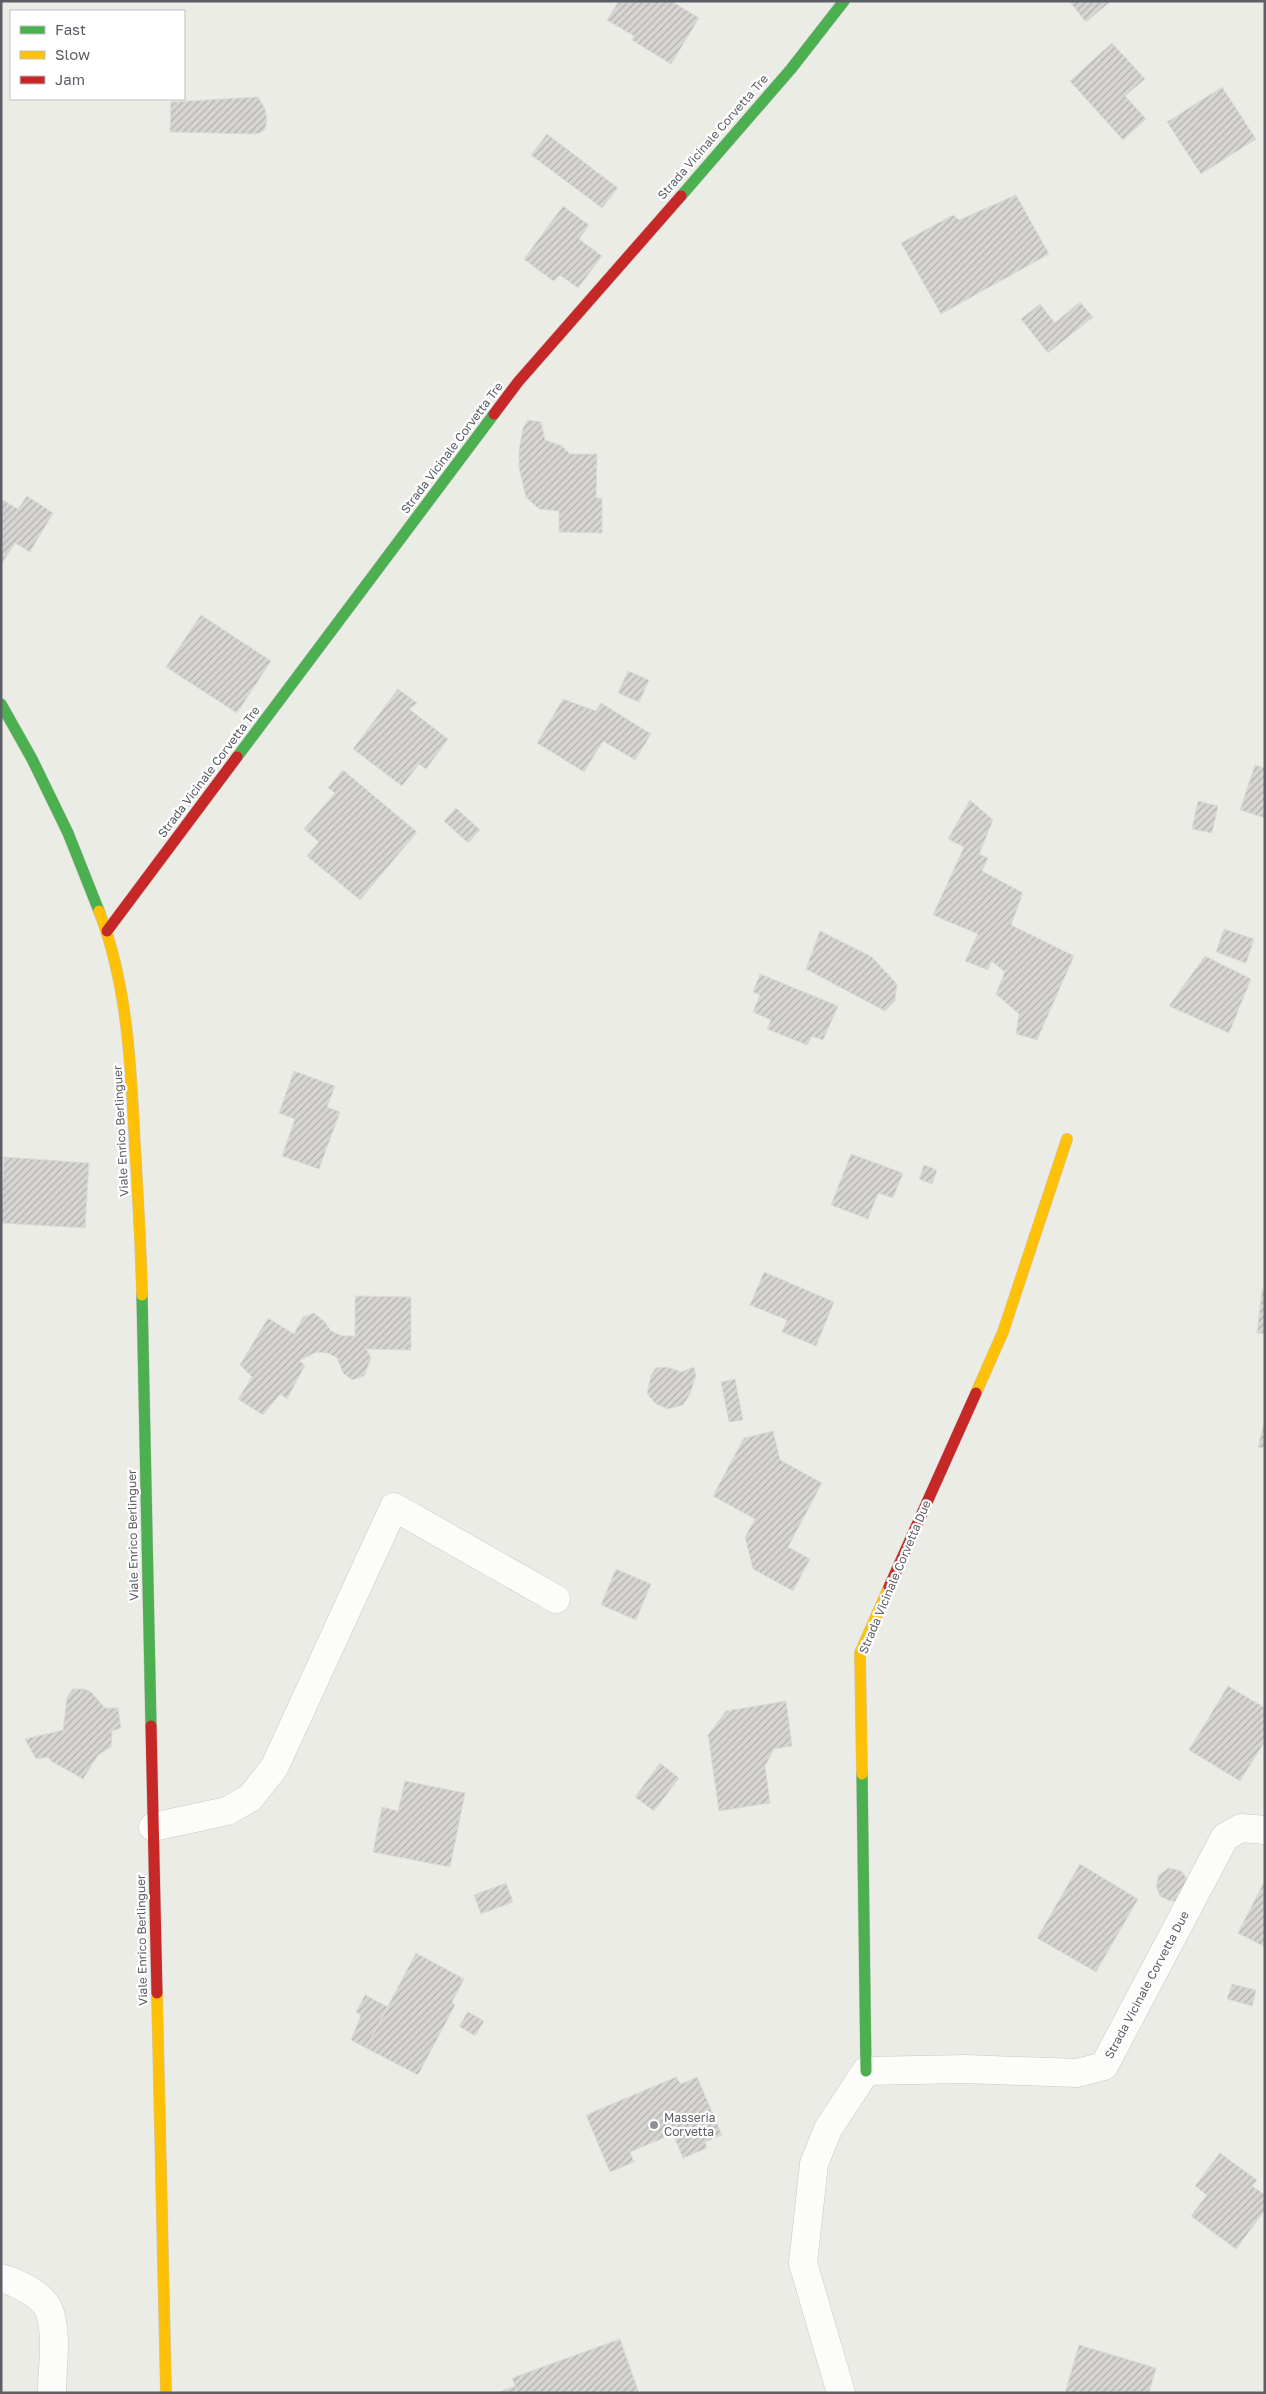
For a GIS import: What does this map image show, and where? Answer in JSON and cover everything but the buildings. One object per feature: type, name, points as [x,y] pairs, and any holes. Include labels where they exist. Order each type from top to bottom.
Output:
[{"type":"street","name":"Strada Vicinale Corvetta Tre","points":[[107,931],[518,382],[791,68],[844,1]]},
{"type":"street","name":"Viale Enrico Berlinguer","points":[[1,704],[32,759],[68,833],[107,931],[132,1060],[136,1138],[166,2393]]},
{"type":"street","name":"Strada Vicinale Corvetta Due","points":[[1067,1139],[1004,1332],[860,1653],[866,2071],[965,2069],[1077,2073],[1104,2066],[1225,1837],[1241,1828],[1265,1830]]},
{"type":"street","points":[[153,1827],[227,1812],[250,1798],[274,1768],[394,1507],[556,1598]]},
{"type":"street","points":[[841,2393],[803,2263],[814,2164],[828,2129],[866,2071]]},
{"type":"street","points":[[1,2278],[28,2288],[49,2308],[53,2333],[52,2393]]},
{"type":"traffic: fast","points":[[681,196],[791,69],[844,1]]},
{"type":"traffic: fast","points":[[237,757],[494,414]]},
{"type":"traffic: fast","points":[[1,704],[32,759],[68,833],[99,911]]},
{"type":"traffic: fast","points":[[142,1295],[151,1726]]},
{"type":"traffic: fast","points":[[862,1774],[866,2071]]},
{"type":"traffic: slow","points":[[99,911],[109,939],[116,968],[126,1028],[132,1088],[142,1295]]},
{"type":"traffic: slow","points":[[976,1393],[1003,1332],[1067,1139]]},
{"type":"traffic: slow","points":[[862,1774],[860,1653],[889,1587]]},
{"type":"traffic: slow","points":[[157,1993],[166,2393]]},
{"type":"traffic: jam","points":[[494,414],[518,382],[681,196]]},
{"type":"traffic: jam","points":[[107,931],[237,757]]},
{"type":"traffic: jam","points":[[889,1587],[976,1393]]},
{"type":"traffic: jam","points":[[151,1726],[157,1993]]},
{"type":"place","name":"Masseria Corvetta","points":[[654,2125]]}]
